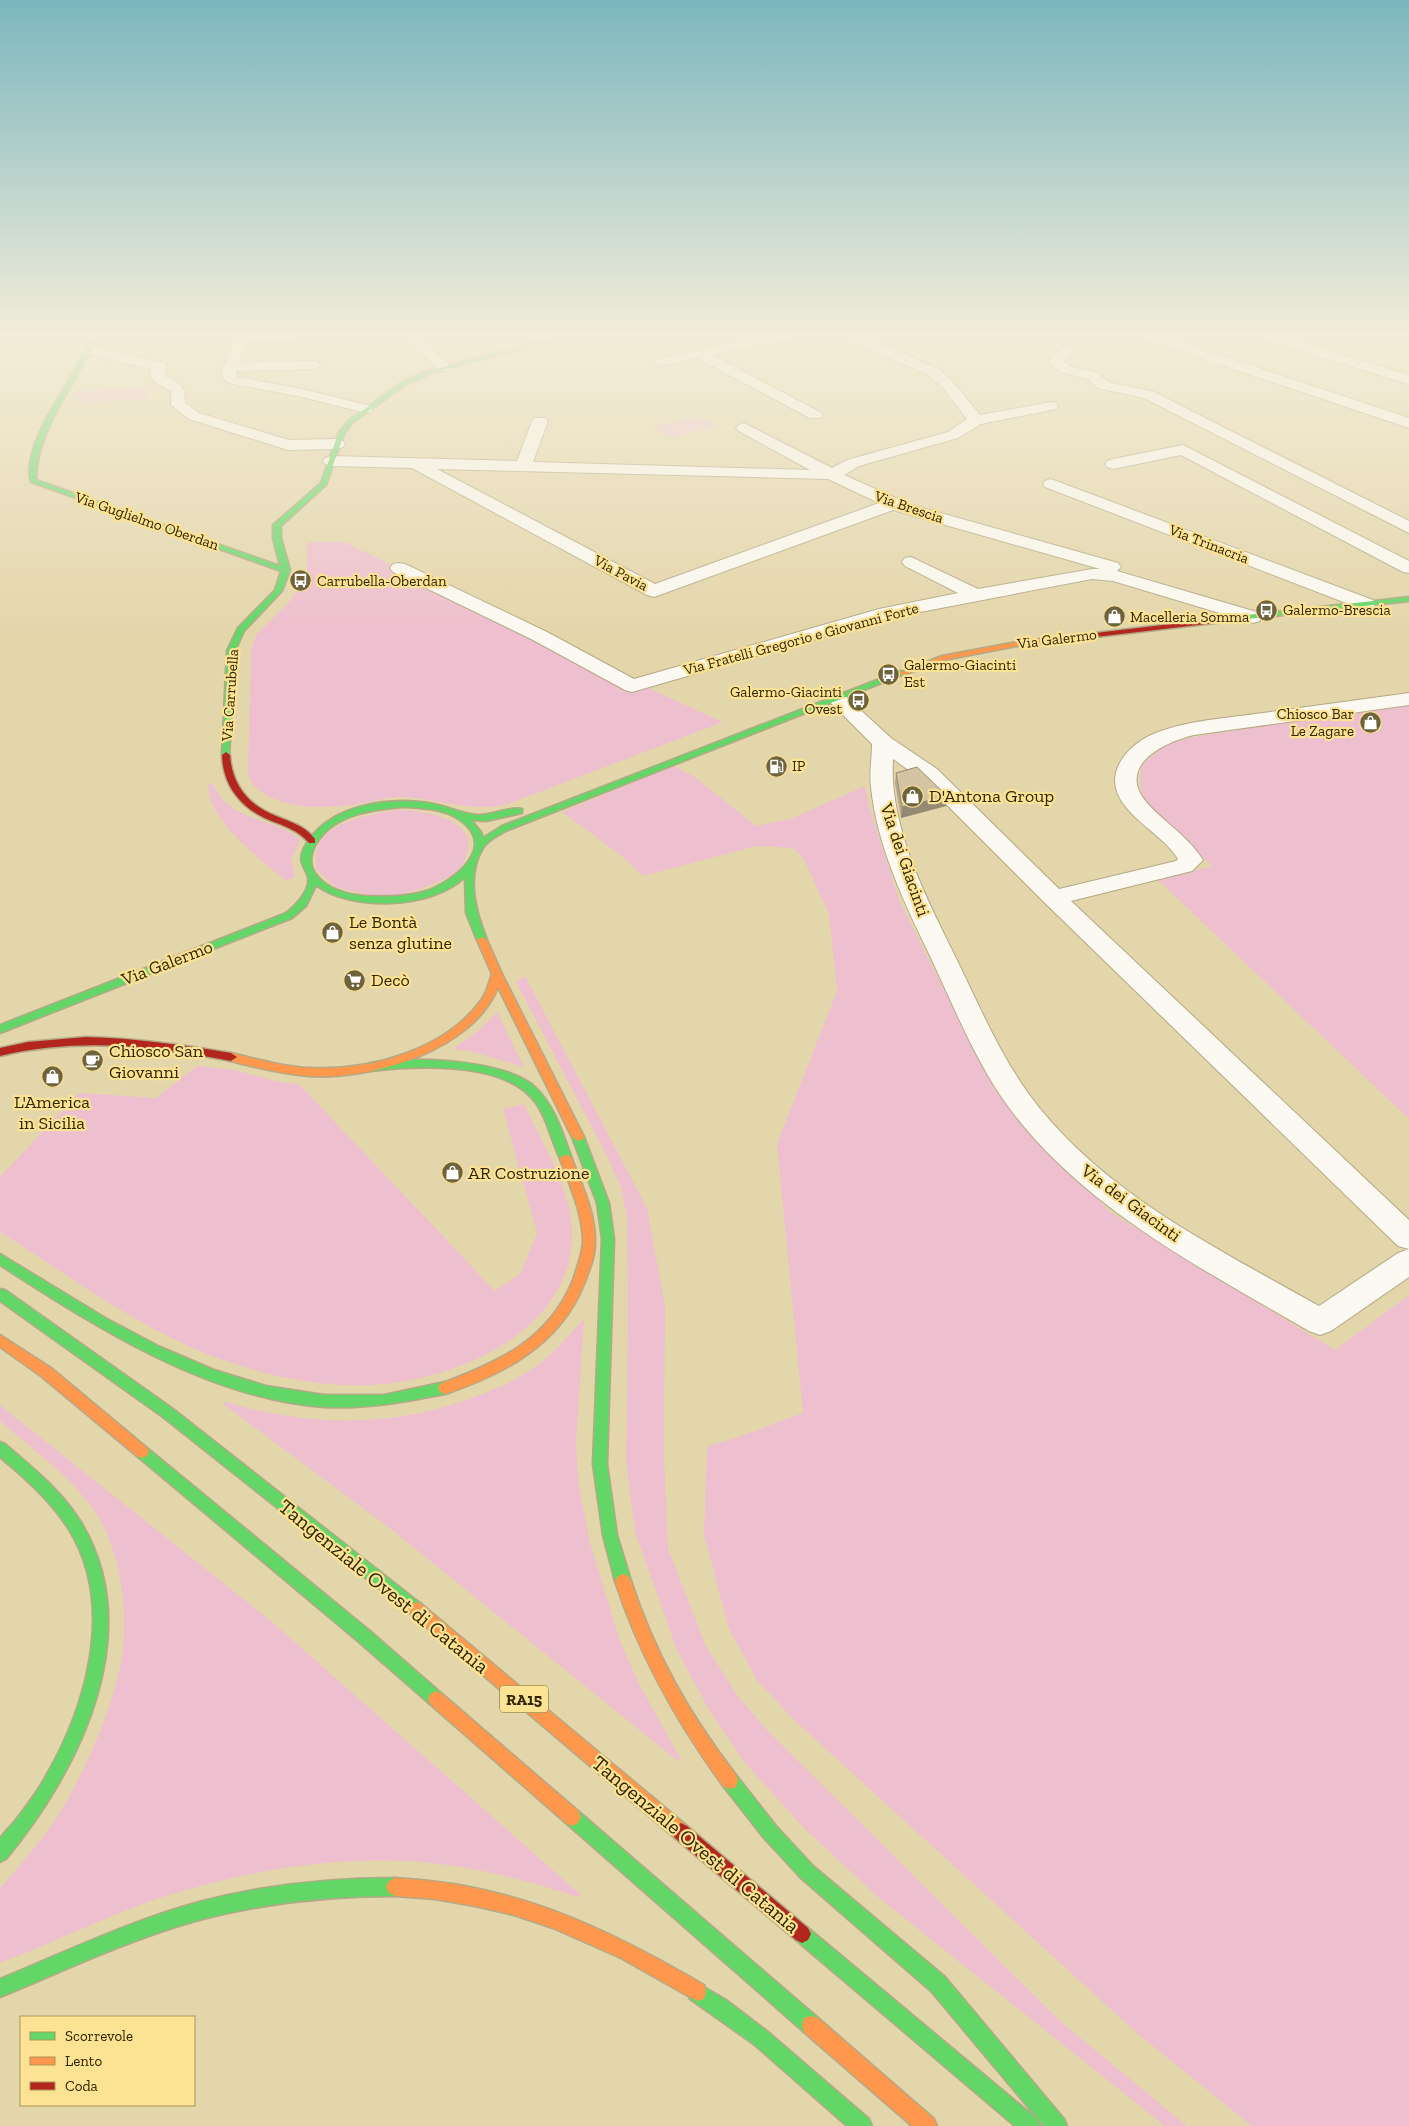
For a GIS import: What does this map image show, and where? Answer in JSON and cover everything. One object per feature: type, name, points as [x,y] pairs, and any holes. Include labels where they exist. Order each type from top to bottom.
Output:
[{"type":"main road","name":"Via Guglielmo Oberdan","points":[[44,433],[31,469],[30,476],[33,481],[286,570]]},
{"type":"main road","points":[[286,570],[284,557],[275,530],[277,525],[320,488],[342,433]]},
{"type":"main road","name":"Via Carrubella","points":[[286,570],[277,591],[239,632],[231,651],[226,765],[229,782],[235,792],[265,816],[308,833],[312,841]]},
{"type":"main road","name":"Via Galermo","points":[[720,744],[942,658],[992,647],[1409,599]]},
{"type":"main road","points":[[327,814],[356,812],[387,805],[419,804],[459,816],[486,818],[513,813],[649,764],[720,744]]},
{"type":"main road","points":[[480,846],[492,835],[505,828],[720,744]]},
{"type":"main road","points":[[246,801],[293,813]]},
{"type":"main road","points":[[356,812],[330,824],[312,841],[306,856],[308,870],[313,877],[327,888],[346,896],[371,900],[410,898],[435,891],[456,880],[470,868],[480,846],[474,830],[459,816]]},
{"type":"main road","points":[[470,868],[469,896],[471,913],[497,974],[580,1141],[603,1203],[608,1239],[600,1464],[614,1554],[630,1605],[646,1643],[681,1711],[705,1749],[770,1832],[808,1872],[938,1984],[1057,2126]]},
{"type":"main road","name":"Via Galermo","points":[[0,1028],[288,916],[301,908],[308,898],[313,877]]},
{"type":"main road","points":[[370,1067],[425,1048],[442,1040],[458,1029],[484,1004],[497,974]]},
{"type":"main road","points":[[0,1052],[43,1042],[71,1039],[178,1048],[238,1058],[294,1071],[338,1071],[438,1062],[454,1063],[493,1072],[530,1089],[538,1097],[561,1144],[581,1199],[588,1229],[588,1252],[577,1292],[565,1314],[548,1332],[512,1360],[485,1374],[451,1387],[380,1401],[316,1401],[268,1394],[208,1376],[125,1336],[0,1259]]},
{"type":"main road","name":"Tangenziale Ovest di Catania","points":[[0,1294],[168,1413],[406,1600],[1030,2126]]},
{"type":"main road","points":[[0,1340],[46,1372],[365,1637],[927,2126]]},
{"type":"main road","points":[[0,1448],[50,1494],[66,1513],[82,1538],[92,1563],[99,1592],[100,1629],[96,1663],[87,1704],[69,1751],[23,1825],[0,1853]]},
{"type":"main road","points":[[0,1988],[129,1935],[194,1913],[256,1899],[309,1890],[366,1888],[431,1890],[476,1897],[556,1921],[596,1937],[712,2001],[763,2039],[862,2126]]},
{"type":"street","points":[[250,433],[288,445],[337,444]]},
{"type":"street","points":[[524,466],[536,433]]},
{"type":"street","points":[[754,433],[832,475],[853,463],[956,433]]},
{"type":"street","points":[[1223,433],[1409,528]]},
{"type":"street","points":[[1113,464],[1183,450],[1409,568]]},
{"type":"street","name":"Via Brescia","points":[[331,461],[832,475],[892,504],[1115,568],[1261,616]]},
{"type":"street","name":"Via Pavia","points":[[416,464],[654,591],[892,504]]},
{"type":"street","name":"Via Trinacria","points":[[1051,484],[1366,604]]},
{"type":"street","points":[[911,562],[976,595]]},
{"type":"street","name":"Via Fratelli Gregorio e Giovanni Forte","points":[[399,568],[540,636],[632,686],[886,613],[1092,574],[1115,576],[1261,616]]},
{"type":"street","points":[[1355,703],[1377,693],[1409,692]]},
{"type":"street","points":[[836,698],[883,743],[929,774],[1054,898],[1409,1238]]},
{"type":"street","points":[[1054,898],[1184,866],[1191,860],[1186,851],[1143,813],[1132,798],[1127,785],[1127,770],[1138,754],[1151,744],[1173,734],[1194,729],[1306,713],[1355,703],[1409,699]]},
{"type":"street","name":"Via dei Giacinti","points":[[883,743],[882,787],[893,835],[922,914],[998,1067],[1019,1100],[1046,1134],[1086,1173],[1126,1204],[1180,1240],[1320,1322],[1409,1261]]},
{"type":"shaded area","points":[[663,433],[686,433],[669,437]]},
{"type":"shaded area","points":[[307,542],[344,542],[392,565],[387,567],[514,629],[627,692],[646,687],[723,722],[508,804],[495,807],[468,806],[402,797],[352,805],[316,807],[293,805],[270,797],[256,788],[248,773],[251,650],[256,635],[290,601],[307,576]]},
{"type":"shaded area","points":[[1409,704],[1409,1119],[1157,879],[1213,866],[1155,813],[1143,795],[1140,780],[1142,765],[1164,745],[1193,737]]},
{"type":"shaded area","points":[[674,766],[695,777],[756,826],[791,819],[865,786],[870,809],[899,900],[996,1092],[1110,1212],[1335,1350],[1409,1295],[1409,2126],[1252,2126],[1139,2035],[793,1719],[757,1680],[729,1629],[704,1535],[707,1446],[803,1413],[777,1144],[837,991],[829,914],[803,858],[793,848],[756,846],[643,876],[623,857],[562,812]]},
{"type":"shaded area","points":[[213,784],[220,796],[240,812],[288,831],[299,838],[299,843],[291,859],[295,877],[286,881],[250,851],[226,826],[217,813],[211,799],[208,785]]},
{"type":"shaded area","points":[[398,810],[442,817],[462,828],[467,837],[468,847],[462,866],[442,881],[420,889],[387,896],[378,896],[337,887],[317,870],[317,850],[321,840],[329,832],[363,817]]},
{"type":"shaded area","points":[[525,976],[647,1208],[665,1306],[664,1456],[668,1549],[706,1646],[737,1695],[767,1730],[1060,2021],[1187,2126],[1165,2126],[878,1897],[805,1829],[745,1763],[708,1708],[677,1650],[635,1532],[626,1461],[627,1216],[620,1185],[604,1150],[516,982]]},
{"type":"shaded area","points":[[497,1012],[524,1067],[470,1051],[453,1049],[479,1030]]},
{"type":"shaded area","points":[[197,1066],[234,1070],[280,1082],[299,1084],[495,1291],[521,1273],[537,1233],[503,1109],[524,1104],[561,1182],[570,1215],[572,1231],[568,1266],[554,1297],[532,1322],[505,1344],[474,1360],[440,1373],[405,1381],[372,1385],[338,1385],[287,1378],[254,1370],[206,1354],[175,1340],[115,1306],[0,1232],[0,1177],[79,1093],[156,1098]]},
{"type":"shaded area","points":[[584,1319],[576,1443],[578,1480],[590,1543],[619,1638],[637,1680],[680,1758],[679,1762],[392,1530],[223,1404],[226,1402],[257,1410],[321,1420],[384,1419],[415,1414],[477,1396],[523,1375],[550,1355]]},
{"type":"shaded area","points":[[0,1405],[271,1621],[581,1895],[578,1897],[506,1876],[469,1868],[431,1863],[360,1861],[289,1867],[219,1881],[151,1901],[0,1963],[0,1888],[31,1852],[59,1814],[89,1758],[118,1676],[124,1638],[124,1619],[120,1578],[109,1539],[101,1521],[71,1483],[0,1421]]},
{"type":"building","points":[[917,767],[947,796],[902,807],[896,773]]},
{"type":"traffic: fast","points":[[44,433],[36,454],[33,481],[286,570]]},
{"type":"traffic: fast","points":[[226,755],[231,651],[241,630],[278,591],[285,573],[277,538],[277,525],[324,484],[342,433]]},
{"type":"traffic: fast","points":[[1238,618],[1409,599]]},
{"type":"traffic: fast","points":[[480,846],[492,835],[505,828],[903,673]]},
{"type":"traffic: fast","points":[[403,804],[431,806],[452,812],[470,823],[479,841],[478,851],[467,870],[458,878],[439,890],[419,896],[378,900],[352,897],[338,893],[324,887],[313,877],[306,863],[307,852],[316,836],[326,827],[337,819],[362,810],[403,804]]},
{"type":"traffic: fast","points":[[459,816],[486,818],[519,811]]},
{"type":"traffic: fast","points":[[470,868],[469,896],[471,913],[482,940]]},
{"type":"traffic: fast","points":[[0,1029],[288,916],[299,908],[305,900],[313,877]]},
{"type":"traffic: fast","points":[[370,1067],[422,1063],[456,1065],[489,1071],[520,1083],[532,1091],[544,1106],[566,1159]]},
{"type":"traffic: fast","points":[[578,1137],[603,1203],[608,1239],[600,1464],[610,1535],[623,1581]]},
{"type":"traffic: fast","points":[[0,1259],[102,1322],[155,1351],[210,1374],[266,1392],[324,1401],[384,1400],[445,1388]]},
{"type":"traffic: fast","points":[[0,1294],[168,1413],[416,1609]]},
{"type":"traffic: fast","points":[[0,1448],[34,1478],[74,1524],[93,1566],[99,1596],[100,1627],[97,1659],[91,1690],[69,1749],[43,1796],[0,1853]]},
{"type":"traffic: fast","points":[[142,1452],[365,1637],[436,1699]]},
{"type":"traffic: fast","points":[[730,1781],[770,1832],[807,1872],[938,1984],[1057,2126]]},
{"type":"traffic: fast","points":[[572,1817],[811,2025]]},
{"type":"traffic: fast","points":[[0,1988],[127,1935],[197,1912],[281,1894],[338,1888],[395,1887]]},
{"type":"traffic: fast","points":[[802,1934],[1030,2126]]},
{"type":"traffic: fast","points":[[697,1992],[762,2039],[862,2126]]},
{"type":"traffic: slow","points":[[903,673],[942,658],[1022,643],[1087,636]]},
{"type":"traffic: slow","points":[[231,1057],[300,1071],[332,1072],[381,1064],[430,1046],[452,1034],[470,1019],[489,996],[497,974],[482,940]]},
{"type":"traffic: slow","points":[[497,974],[578,1137]]},
{"type":"traffic: slow","points":[[445,1388],[468,1380],[510,1360],[529,1347],[546,1333],[561,1316],[573,1296],[582,1273],[589,1244],[587,1222],[578,1190],[566,1159]]},
{"type":"traffic: slow","points":[[0,1340],[46,1372],[142,1452]]},
{"type":"traffic: slow","points":[[623,1581],[643,1635],[663,1679],[694,1731],[730,1781]]},
{"type":"traffic: slow","points":[[416,1609],[681,1832]]},
{"type":"traffic: slow","points":[[436,1699],[572,1817]]},
{"type":"traffic: slow","points":[[395,1887],[435,1890],[475,1897],[553,1919],[627,1952],[697,1992]]},
{"type":"traffic: slow","points":[[811,2025],[927,2126]]},
{"type":"traffic: jam","points":[[1087,636],[1238,618]]},
{"type":"traffic: jam","points":[[226,755],[229,776],[233,785],[246,802],[263,814],[299,829],[312,841]]},
{"type":"traffic: jam","points":[[0,1052],[57,1042],[115,1041],[174,1047],[231,1057]]},
{"type":"traffic: jam","points":[[681,1832],[802,1934]]},
{"type":"place","name":"Carrubella-Oberdan","points":[[301,581]]},
{"type":"place","name":"Galermo-Brescia","points":[[1267,610]]},
{"type":"place","name":"Macelleria Somma","points":[[1114,617]]},
{"type":"place","name":"Galermo-Giacinti Est","points":[[888,674]]},
{"type":"place","name":"Galermo-Giacinti Ovest","points":[[858,701]]},
{"type":"place","name":"Chiosco Bar Le Zagare","points":[[1370,723]]},
{"type":"place","name":"IP","points":[[776,766]]},
{"type":"place","name":"D'Antona Group","points":[[913,796]]},
{"type":"place","name":"Le Bontà senza glutine","points":[[333,932]]},
{"type":"place","name":"Decò","points":[[355,980]]},
{"type":"place","name":"Chiosco San Giovanni","points":[[93,1061]]},
{"type":"place","name":"L'America in Sicilia","points":[[52,1077]]},
{"type":"place","name":"AR Costruzione","points":[[452,1173]]}]
